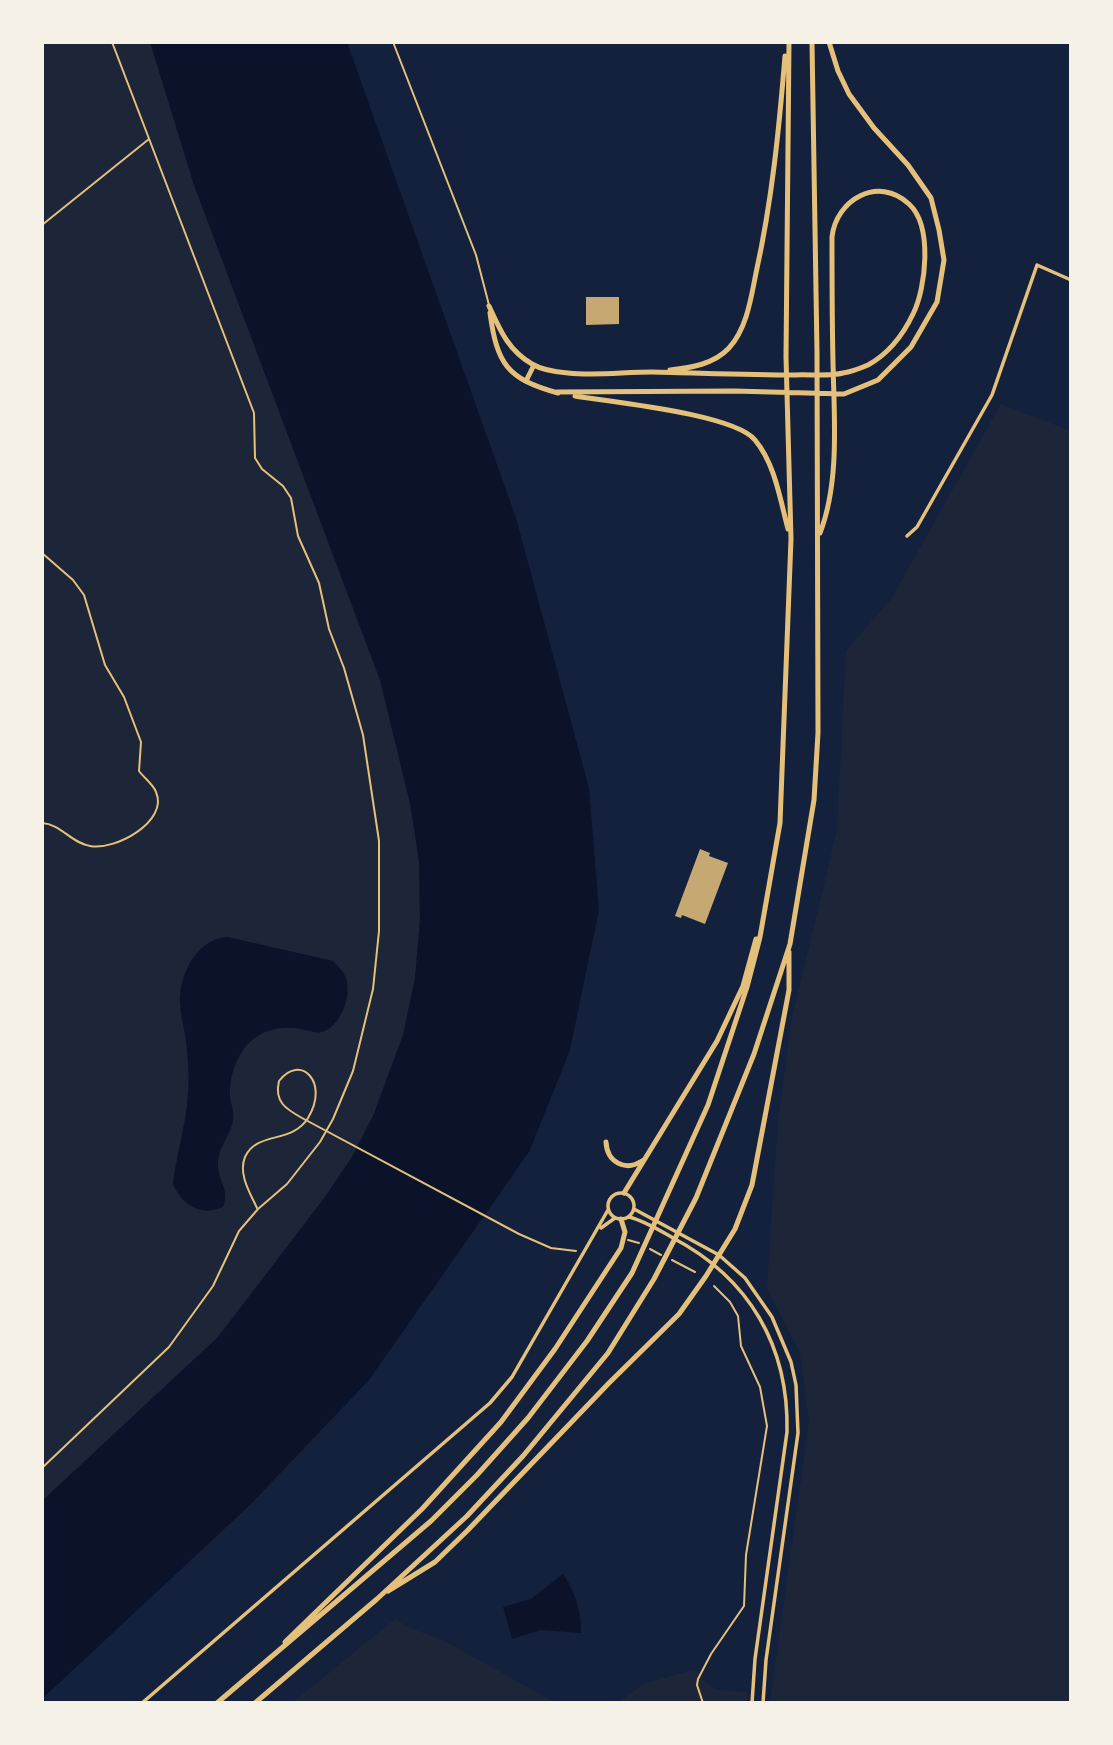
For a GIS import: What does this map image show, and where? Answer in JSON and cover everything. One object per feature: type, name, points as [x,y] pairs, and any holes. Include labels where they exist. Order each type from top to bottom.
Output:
[{"type":"highway","points":[[217,1703],[431,1521],[477,1475],[565,1371],[632,1273],[708,1105],[747,987],[768,898],[780,823],[791,539],[786,357],[788,42]]},
{"type":"highway","points":[[650,372],[702,364],[721,355],[740,333],[747,313],[769,208],[788,42]]},
{"type":"highway","points":[[377,1598],[435,1562],[679,1314],[735,1229],[752,1185],[789,990],[790,944],[814,800],[818,733],[818,404],[812,42]]},
{"type":"highway","points":[[557,393],[745,391],[844,394],[878,380],[911,348],[937,302],[944,260],[936,219],[930,198],[908,165],[874,128],[849,94],[829,42]]},
{"type":"highway","points":[[489,306],[502,336],[511,348],[534,365],[567,373],[650,372],[776,375],[841,374],[867,365],[888,350],[904,332],[915,310],[923,280],[924,232],[918,215],[909,203],[896,195],[869,192],[844,206],[833,225],[832,357],[834,402],[828,511],[819,536]]},
{"type":"highway","points":[[489,306],[496,349],[515,376],[557,393],[706,418],[742,430],[753,437],[773,470],[791,539]]},
{"type":"highway","points":[[526,381],[534,365]]},
{"type":"highway","points":[[624,1193],[722,1030],[743,986],[768,898]]},
{"type":"highway","points":[[255,1703],[467,1516],[523,1456],[608,1353],[654,1279],[696,1198],[754,1054],[790,944]]},
{"type":"highway","points":[[606,1142],[609,1154],[618,1164],[631,1166],[645,1159]]},
{"type":"highway","points":[[258,1670],[422,1509],[522,1397],[621,1248],[625,1232],[618,1219]]},
{"type":"street","points":[[907,536],[916,527],[992,395],[1037,265],[1071,280]]},
{"type":"street","points":[[142,1703],[490,1403],[512,1377],[595,1234],[608,1210],[608,1203],[612,1197],[624,1193],[631,1198],[634,1209],[719,1255],[745,1278],[772,1317],[787,1350],[796,1385],[797,1433],[766,1660],[763,1703]]},
{"type":"street","points":[[629,1217],[634,1209]]},
{"type":"street","points":[[608,1210],[618,1219]]},
{"type":"street","points":[[595,1234],[618,1219],[629,1217],[687,1245],[713,1264],[736,1286],[763,1322],[780,1365],[788,1410],[787,1433],[755,1659],[752,1703]]},
{"type":"lane","points":[[393,42],[476,255],[489,306]]},
{"type":"path","points":[[42,1468],[169,1347],[213,1286],[239,1231],[258,1209],[287,1184],[320,1142],[333,1119],[353,1070],[373,989],[379,931],[379,841],[363,735],[344,668],[329,629],[318,583],[298,536],[292,502],[284,486],[262,469],[255,458],[254,413],[112,42]]},
{"type":"path","points":[[42,225],[149,139]]},
{"type":"path","points":[[42,553],[73,580],[84,595],[105,665],[124,698],[141,742],[139,771],[157,793],[158,802],[156,811],[145,826],[129,838],[100,848],[71,840],[56,826],[42,823]]},
{"type":"path","points":[[258,1209],[244,1178],[246,1155],[261,1142],[285,1136],[298,1129],[310,1115],[317,1089],[312,1078],[304,1072],[295,1071],[280,1079],[278,1093],[285,1109],[302,1118],[519,1234],[551,1248],[576,1251]]},
{"type":"path","points":[[703,1703],[698,1692],[698,1679],[711,1654],[744,1606],[746,1555],[767,1426],[760,1387],[741,1346],[738,1316],[730,1302],[714,1286]]},
{"type":"shaded area","points":[[42,42],[150,42],[194,185],[380,680],[410,803],[419,861],[420,920],[415,978],[403,1035],[373,1116],[352,1156],[325,1197],[218,1337],[42,1501]]},
{"type":"shaded area","points":[[150,42],[347,42],[516,518],[589,788],[599,910],[570,1050],[529,1152],[369,1380],[250,1505],[42,1699],[42,1501],[218,1337],[325,1197],[352,1157],[373,1116],[403,1035],[415,978],[420,920],[419,861],[410,803],[380,680],[194,185]]},
{"type":"shaded area","points":[[1001,404],[1071,431],[1071,1703],[770,1703],[809,1421],[800,1353],[767,1289],[778,1120],[792,1018],[837,830],[846,651],[891,599]]},
{"type":"shaded area","points":[[228,937],[333,961],[346,978],[347,993],[340,1017],[329,1029],[314,1032],[279,1028],[258,1036],[243,1050],[231,1081],[233,1121],[218,1160],[225,1201],[223,1207],[207,1211],[187,1203],[173,1184],[186,1115],[188,1085],[188,1058],[180,1003],[183,981],[192,960],[207,944]]},
{"type":"shaded area","points":[[563,1574],[577,1602],[581,1633],[541,1630],[512,1639],[503,1607],[531,1599]]},
{"type":"shaded area","points":[[395,1619],[410,1628],[445,1641],[556,1703],[292,1703]]},
{"type":"shaded area","points":[[692,1670],[698,1672],[713,1687],[725,1691],[747,1692],[747,1703],[617,1703],[644,1684]]},
{"type":"building","points":[[586,297],[619,297],[619,324],[586,325]]},
{"type":"building","points":[[700,849],[710,853],[709,856],[728,863],[705,924],[682,915],[681,918],[675,916]]}]
